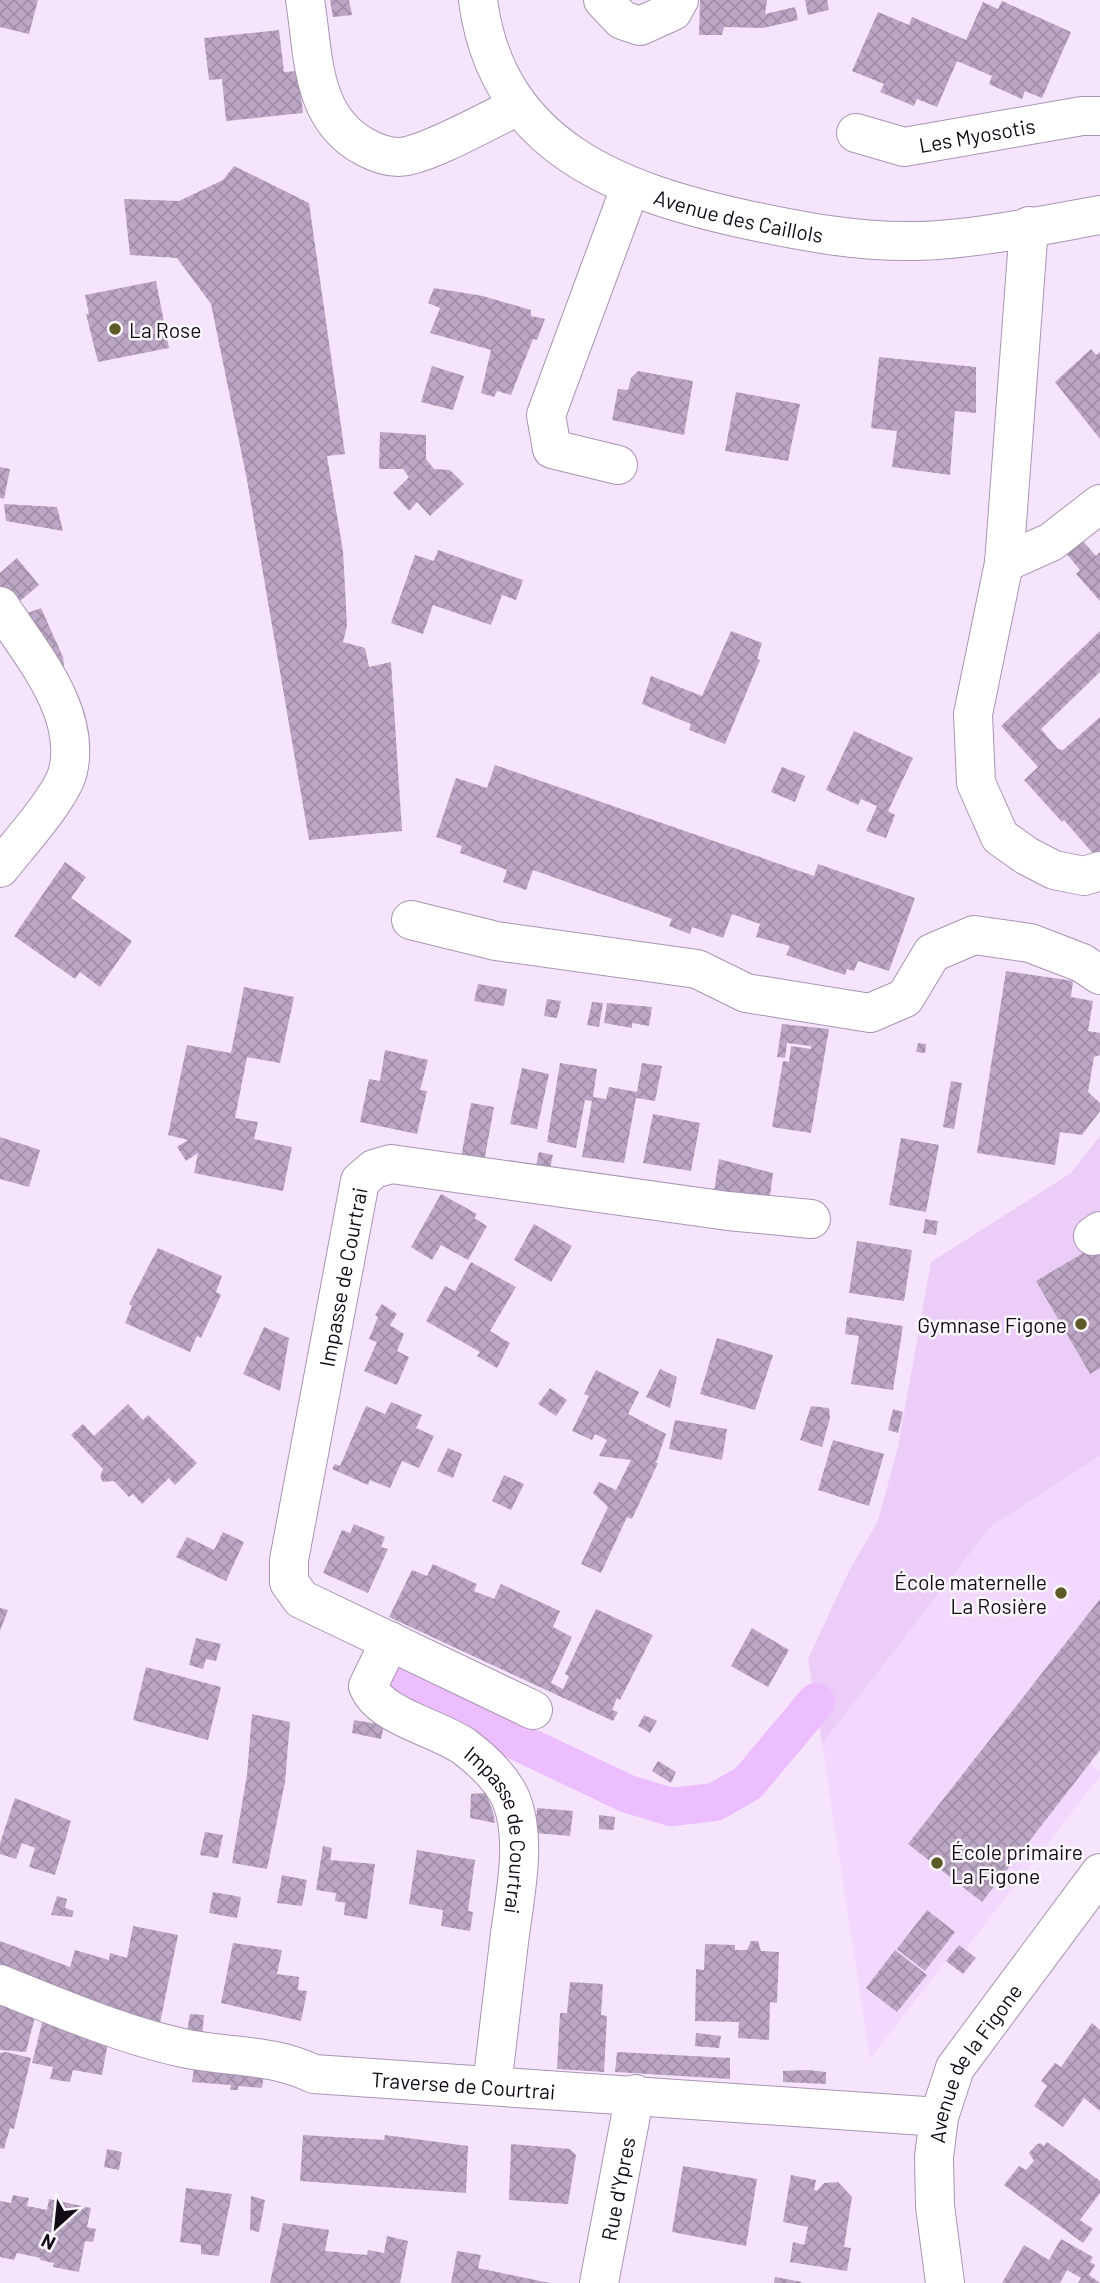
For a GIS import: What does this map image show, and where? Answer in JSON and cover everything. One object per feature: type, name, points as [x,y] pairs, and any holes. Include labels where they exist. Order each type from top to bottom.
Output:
[{"type":"street","points":[[305,0],[322,102],[332,121],[353,141],[379,155],[410,156],[519,106]]},
{"type":"street","name":"Avenue des Caillols","points":[[478,0],[482,29],[493,63],[519,106],[544,134],[580,162],[631,188],[690,207],[828,237],[919,241],[1100,215]]},
{"type":"street","points":[[603,0],[622,20],[640,26],[673,11],[679,0]]},
{"type":"street","name":"Les Myosotis","points":[[856,133],[904,148],[1082,116],[1100,116]]},
{"type":"street","points":[[618,465],[552,449],[546,415],[631,188]]},
{"type":"street","points":[[1029,226],[1004,563],[973,714],[976,783],[1000,837],[1027,856],[1054,870],[1084,876],[1100,871]]},
{"type":"street","points":[[1004,563],[1051,542],[1100,504]]},
{"type":"street","points":[[0,606],[65,714],[68,741],[68,772],[52,800],[0,868]]},
{"type":"street","points":[[411,920],[496,941],[698,969],[746,993],[870,1013],[905,998],[932,953],[974,935],[1030,943],[1082,963],[1100,975]]},
{"type":"street","name":"Impasse de Courtrai","points":[[533,1710],[380,1661],[300,1599],[289,1582],[289,1560],[360,1181],[374,1169],[391,1164],[728,1211],[811,1219]]},
{"type":"street","name":"Impasse de Courtrai","points":[[380,1661],[372,1696],[385,1706],[464,1746],[494,1774],[510,1799],[518,1832],[516,1881],[492,2086]]},
{"type":"street","name":"Avenue de la Figone","points":[[945,2283],[935,2206],[934,2157],[939,2117],[955,2068],[1100,1873]]},
{"type":"street","name":"Traverse de Courtrai","points":[[0,1984],[63,2009],[183,2048],[287,2061],[314,2074],[939,2117]]},
{"type":"street","name":"Rue d'Ypres","points":[[599,2283],[635,2094]]},
{"type":"shaded area","points":[[1100,1136],[1100,1456],[992,1525],[822,1744],[808,1659],[849,1571],[878,1521],[898,1447],[931,1262],[1071,1173]]},
{"type":"shaded area","name":"École primaire La Figone","points":[[1100,1456],[1100,1751],[1089,1763],[1100,1772],[1100,1776],[966,1949],[976,1958],[963,1974],[946,1961],[870,2059],[822,1744],[992,1525]]},
{"type":"building","points":[[0,0],[38,0],[29,34],[0,27]]},
{"type":"building","points":[[330,0],[349,0],[352,15],[333,17]]},
{"type":"building","points":[[700,0],[767,0],[765,14],[795,7],[798,20],[763,28],[724,27],[722,35],[699,35]]},
{"type":"building","points":[[805,0],[827,0],[829,10],[808,15]]},
{"type":"building","points":[[1002,1],[1071,32],[1042,98],[1025,91],[1022,99],[989,84],[992,76],[957,61],[937,107],[917,99],[914,106],[880,92],[884,84],[852,71],[878,12],[909,25],[912,17],[966,40],[983,2],[998,9]]},
{"type":"building","points":[[279,30],[284,72],[298,71],[303,113],[226,121],[222,79],[209,80],[204,38]]},
{"type":"building","points":[[234,166],[309,203],[345,454],[327,456],[343,551],[347,626],[343,642],[365,648],[369,667],[391,662],[402,831],[309,840],[247,480],[211,304],[177,258],[130,255],[124,199],[179,201],[223,180]]},
{"type":"building","name":"La Rose","points":[[156,281],[169,348],[98,362],[86,314],[89,314],[85,295]]},
{"type":"building","points":[[434,288],[483,296],[531,310],[531,316],[545,319],[537,340],[533,339],[511,395],[497,391],[494,397],[481,393],[491,350],[430,333],[440,308],[428,303]]},
{"type":"building","points":[[1091,349],[1096,355],[1100,352],[1100,439],[1055,382]]},
{"type":"building","points":[[879,357],[976,367],[976,413],[955,411],[950,475],[892,467],[897,431],[871,428]]},
{"type":"building","points":[[432,366],[464,376],[453,410],[421,402]]},
{"type":"building","points":[[638,371],[693,381],[684,435],[612,420],[618,389],[628,390],[631,378]]},
{"type":"building","points":[[736,392],[800,404],[788,461],[725,451]]},
{"type":"building","points":[[380,432],[426,435],[426,459],[434,469],[450,470],[464,484],[430,516],[417,502],[409,511],[393,493],[409,477],[403,469],[379,469]]},
{"type":"building","points":[[0,467],[10,469],[4,499],[0,498]]},
{"type":"building","points":[[4,504],[57,507],[63,531],[6,521]]},
{"type":"building","points":[[1076,533],[1096,556],[1100,552],[1100,601],[1076,574],[1080,570],[1061,547]]},
{"type":"building","points":[[438,550],[523,580],[516,600],[502,595],[491,625],[433,605],[423,634],[391,623],[415,555],[434,561]]},
{"type":"building","points":[[17,558],[39,585],[14,606],[0,588],[0,573]]},
{"type":"building","points":[[41,608],[63,657],[64,666],[54,671],[20,616]]},
{"type":"building","points":[[731,631],[762,643],[757,659],[760,660],[725,744],[689,730],[691,724],[642,704],[651,676],[702,696]]},
{"type":"building","points":[[1100,631],[1100,672],[1041,729],[1058,749],[1063,750],[1100,717],[1100,854],[1096,857],[1024,780],[1038,767],[1001,726]]},
{"type":"building","points":[[854,731],[913,758],[888,811],[895,815],[886,838],[866,831],[877,806],[861,799],[858,805],[826,790]]},
{"type":"building","points":[[495,765],[814,876],[818,864],[915,898],[889,971],[858,961],[854,971],[847,969],[845,975],[786,955],[790,946],[756,937],[760,924],[732,914],[723,938],[692,927],[690,934],[669,926],[672,919],[533,870],[526,890],[503,882],[507,870],[460,853],[462,846],[436,837],[456,778],[487,788]]},
{"type":"building","points":[[782,767],[805,776],[795,802],[771,792]]},
{"type":"building","points":[[65,862],[86,877],[71,898],[132,941],[100,987],[80,972],[75,979],[14,936]]},
{"type":"building","points":[[1006,971],[1073,981],[1071,997],[1093,1001],[1088,1031],[1100,1033],[1100,1055],[1094,1057],[1088,1092],[1100,1103],[1100,1111],[1082,1135],[1060,1132],[1055,1165],[977,1153]]},
{"type":"building","points":[[478,984],[507,989],[504,1006],[474,1001]]},
{"type":"building","points":[[244,987],[294,997],[280,1063],[247,1057],[235,1118],[258,1122],[254,1139],[292,1147],[283,1191],[194,1173],[198,1153],[186,1161],[177,1147],[188,1140],[168,1135],[187,1045],[231,1053]]},
{"type":"building","points":[[547,999],[561,1001],[557,1018],[544,1016]]},
{"type":"building","points":[[592,1002],[603,1003],[599,1027],[587,1025]]},
{"type":"building","points":[[607,1003],[652,1007],[649,1026],[632,1023],[632,1028],[604,1023]]},
{"type":"building","points":[[782,1024],[829,1029],[811,1133],[772,1127],[783,1061],[789,1062],[791,1046],[811,1049],[811,1046],[787,1043],[785,1058],[777,1057]]},
{"type":"building","points":[[918,1043],[926,1044],[925,1053],[916,1052]]},
{"type":"building","points":[[385,1050],[428,1060],[420,1090],[427,1091],[417,1134],[360,1122],[369,1079],[380,1081]]},
{"type":"building","points":[[560,1063],[597,1069],[593,1097],[606,1099],[609,1087],[637,1092],[642,1063],[662,1066],[655,1101],[636,1098],[624,1163],[582,1157],[592,1101],[585,1100],[576,1148],[547,1142]]},
{"type":"building","points":[[522,1068],[549,1074],[537,1129],[510,1124]]},
{"type":"building","points":[[951,1081],[962,1083],[954,1129],[943,1127]]},
{"type":"building","points":[[471,1103],[494,1107],[483,1167],[460,1163]]},
{"type":"building","points":[[653,1114],[700,1123],[691,1171],[643,1163]]},
{"type":"building","points":[[0,1137],[40,1150],[29,1187],[0,1179]]},
{"type":"building","points":[[901,1138],[939,1145],[926,1212],[889,1205]]},
{"type":"building","points":[[539,1152],[553,1155],[549,1173],[535,1170]]},
{"type":"building","points":[[719,1159],[773,1173],[769,1204],[713,1197]]},
{"type":"building","points":[[441,1194],[477,1214],[474,1218],[487,1226],[468,1260],[441,1245],[432,1260],[411,1247]]},
{"type":"building","points":[[925,1219],[938,1221],[936,1235],[923,1233]]},
{"type":"building","points":[[534,1224],[572,1246],[551,1282],[514,1260]]},
{"type":"building","points":[[857,1241],[912,1250],[904,1301],[849,1293]]},
{"type":"building","name":"Gymnase Figone","points":[[1100,1243],[1100,1368],[1090,1374],[1036,1281]]},
{"type":"building","points":[[158,1248],[222,1276],[216,1292],[221,1295],[201,1338],[197,1336],[190,1352],[125,1323],[132,1306],[129,1304]]},
{"type":"building","points":[[471,1262],[516,1287],[490,1331],[510,1343],[497,1368],[477,1356],[480,1352],[426,1321],[445,1286],[455,1291]]},
{"type":"building","points":[[382,1304],[397,1314],[390,1325],[404,1334],[397,1351],[409,1357],[397,1385],[364,1371],[377,1342],[369,1339],[378,1317],[375,1315]]},
{"type":"building","points":[[847,1317],[903,1326],[893,1390],[851,1384],[859,1336],[845,1334]]},
{"type":"building","points":[[264,1327],[289,1338],[280,1391],[243,1374]]},
{"type":"building","points":[[717,1338],[773,1355],[755,1410],[700,1394]]},
{"type":"building","points":[[660,1369],[677,1377],[670,1408],[646,1397]]},
{"type":"building","points":[[596,1370],[639,1392],[628,1414],[666,1434],[658,1463],[632,1519],[627,1517],[601,1573],[581,1564],[608,1507],[593,1493],[599,1482],[616,1490],[631,1460],[599,1456],[607,1440],[595,1434],[592,1440],[572,1431],[589,1396],[584,1394]]},
{"type":"building","points":[[550,1388],[567,1400],[556,1416],[538,1404]]},
{"type":"building","points":[[391,1402],[422,1415],[416,1428],[434,1436],[419,1468],[402,1461],[390,1488],[370,1480],[368,1485],[332,1469],[335,1464],[340,1466],[366,1406],[385,1414]]},
{"type":"building","points":[[128,1404],[143,1420],[148,1415],[197,1463],[175,1485],[169,1478],[142,1504],[133,1494],[129,1497],[114,1481],[103,1482],[100,1477],[103,1469],[71,1435],[83,1424],[94,1436]]},
{"type":"building","points":[[811,1406],[829,1408],[830,1418],[822,1447],[800,1440]]},
{"type":"building","points":[[893,1409],[903,1412],[898,1433],[888,1430]]},
{"type":"building","points":[[675,1420],[727,1429],[722,1460],[669,1449]]},
{"type":"building","points":[[833,1440],[884,1454],[869,1506],[818,1490]]},
{"type":"building","points":[[448,1448],[462,1454],[453,1478],[437,1471]]},
{"type":"building","points":[[504,1475],[524,1484],[511,1510],[492,1501]]},
{"type":"building","points":[[354,1524],[385,1537],[381,1547],[388,1549],[368,1593],[323,1573],[342,1530],[350,1533]]},
{"type":"building","points":[[223,1532],[244,1542],[226,1581],[176,1557],[187,1537],[214,1550]]},
{"type":"building","points":[[433,1564],[477,1584],[474,1591],[494,1599],[501,1584],[560,1611],[553,1627],[572,1637],[551,1683],[563,1689],[569,1676],[565,1674],[596,1609],[653,1635],[620,1700],[617,1698],[612,1710],[618,1712],[613,1721],[389,1617],[412,1570],[427,1576]]},
{"type":"building","points":[[1100,1599],[1100,1750],[982,1902],[908,1844]]},
{"type":"building","points":[[0,1608],[8,1610],[0,1631]]},
{"type":"building","points":[[752,1628],[789,1650],[768,1687],[731,1666]]},
{"type":"building","points":[[196,1638],[221,1644],[216,1661],[206,1659],[203,1669],[189,1665]]},
{"type":"building","points":[[146,1667],[221,1687],[208,1740],[133,1720]]},
{"type":"building","points":[[252,1714],[290,1722],[285,1782],[267,1869],[232,1863],[247,1775]]},
{"type":"building","points":[[644,1715],[657,1721],[650,1733],[638,1726]]},
{"type":"building","points":[[354,1720],[384,1725],[381,1739],[352,1733]]},
{"type":"building","points":[[658,1761],[676,1772],[671,1783],[652,1771]]},
{"type":"building","points":[[486,1793],[495,1823],[470,1818],[471,1794]]},
{"type":"building","points":[[15,1798],[71,1821],[55,1875],[29,1867],[35,1848],[22,1843],[16,1859],[0,1854],[0,1843]]},
{"type":"building","points":[[537,1808],[573,1811],[570,1836],[535,1833]]},
{"type":"building","points":[[599,1815],[615,1817],[614,1830],[599,1829]]},
{"type":"building","points":[[205,1832],[223,1835],[218,1858],[200,1855]]},
{"type":"building","points":[[323,1846],[332,1848],[330,1860],[375,1864],[367,1919],[344,1915],[345,1903],[335,1901],[336,1893],[316,1890]]},
{"type":"building","points":[[417,1850],[475,1860],[468,1911],[473,1912],[470,1931],[441,1926],[443,1910],[409,1904]]},
{"type":"building","points":[[282,1875],[307,1880],[302,1906],[277,1903]]},
{"type":"building","points":[[213,1892],[241,1897],[237,1918],[209,1913]]},
{"type":"building","points":[[57,1896],[67,1899],[65,1908],[74,1911],[72,1917],[51,1915]]},
{"type":"building","points":[[927,1910],[955,1932],[925,1971],[897,1949]]},
{"type":"building","points":[[133,1926],[178,1935],[159,2028],[0,1971],[0,1941],[70,1967],[75,1950],[109,1960],[110,1953],[127,1958]]},
{"type":"building","points":[[751,1941],[758,1941],[761,1951],[779,1952],[777,2003],[770,2002],[769,2040],[738,2038],[739,2022],[695,2021],[696,1969],[704,1970],[705,1944],[735,1945],[735,1950],[747,1950]]},
{"type":"building","points":[[233,1943],[282,1950],[277,1974],[299,1977],[298,1990],[307,1991],[301,2021],[221,2003]]},
{"type":"building","points":[[959,1945],[976,1958],[963,1974],[946,1961]]},
{"type":"building","points":[[895,1950],[927,1975],[897,2012],[866,1988]]},
{"type":"building","points":[[570,1982],[603,1984],[601,2015],[607,2016],[604,2072],[557,2069],[560,2013],[567,2013]]},
{"type":"building","points":[[0,1994],[37,2009],[26,2052],[0,2050]]},
{"type":"building","points":[[45,2011],[110,2031],[102,2075],[73,2070],[70,2082],[50,2079],[53,2067],[32,2063]]},
{"type":"building","points":[[190,2014],[204,2015],[202,2038],[187,2032]]},
{"type":"building","points":[[1092,2023],[1100,2030],[1100,2111],[1084,2098],[1063,2127],[1034,2106],[1047,2086],[1041,2081],[1055,2063],[1061,2067]]},
{"type":"building","points":[[696,2033],[721,2036],[719,2048],[695,2046]]},
{"type":"building","points":[[617,2052],[730,2058],[730,2079],[615,2072]]},
{"type":"building","points":[[0,2053],[31,2058],[14,2129],[10,2128],[4,2149],[0,2148]]},
{"type":"building","points":[[195,2062],[265,2067],[262,2088],[238,2086],[238,2090],[230,2090],[231,2085],[192,2082]]},
{"type":"building","points":[[783,2071],[826,2072],[826,2084],[783,2082]]},
{"type":"building","points":[[303,2135],[384,2140],[385,2135],[468,2146],[466,2193],[300,2181]]},
{"type":"building","points":[[1047,2142],[1100,2181],[1100,2193],[1080,2220],[1093,2229],[1083,2243],[1004,2185],[1019,2166],[1026,2170],[1034,2161],[1029,2153],[1036,2145],[1040,2143],[1044,2146]]},
{"type":"building","points":[[511,2144],[570,2149],[576,2155],[568,2204],[509,2200]]},
{"type":"building","points":[[107,2149],[122,2152],[119,2170],[104,2167]]},
{"type":"building","points":[[683,2166],[757,2179],[746,2246],[672,2232]]},
{"type":"building","points":[[791,2175],[816,2180],[814,2190],[817,2191],[824,2183],[838,2182],[852,2197],[844,2247],[851,2248],[847,2271],[790,2262],[793,2242],[804,2245],[808,2227],[783,2222]]},
{"type":"building","points":[[186,2188],[232,2194],[219,2256],[201,2254],[201,2245],[180,2242]]},
{"type":"building","points":[[13,2195],[29,2198],[27,2206],[47,2210],[49,2199],[91,2208],[87,2227],[96,2229],[93,2242],[85,2241],[79,2272],[53,2267],[54,2263],[17,2253],[14,2260],[0,2257],[0,2201],[11,2203]]},
{"type":"building","points":[[251,2196],[265,2200],[259,2232],[250,2230]]},
{"type":"building","points":[[283,2223],[329,2230],[325,2251],[367,2255],[368,2250],[384,2253],[387,2236],[408,2241],[400,2283],[270,2283]]},
{"type":"building","points":[[1061,2239],[1093,2257],[1090,2262],[1095,2265],[1089,2275],[1100,2283],[1078,2283],[1081,2278],[1067,2270],[1060,2283],[1002,2283],[1024,2245],[1049,2260]]},
{"type":"building","points":[[457,2251],[481,2255],[478,2268],[550,2283],[451,2283]]},
{"type":"building","points":[[775,2277],[802,2282],[774,2283]]},
{"type":"waterway","points":[[392,1682],[628,1794],[671,1807],[715,1802],[748,1783],[816,1702]]},
{"type":"place","name":"La Rose","points":[[115,329]]},
{"type":"place","name":"Gymnase Figone","points":[[1081,1324]]},
{"type":"place","name":"École maternelle La Rosière","points":[[1061,1593]]},
{"type":"place","name":"École primaire La Figone","points":[[937,1863]]}]
